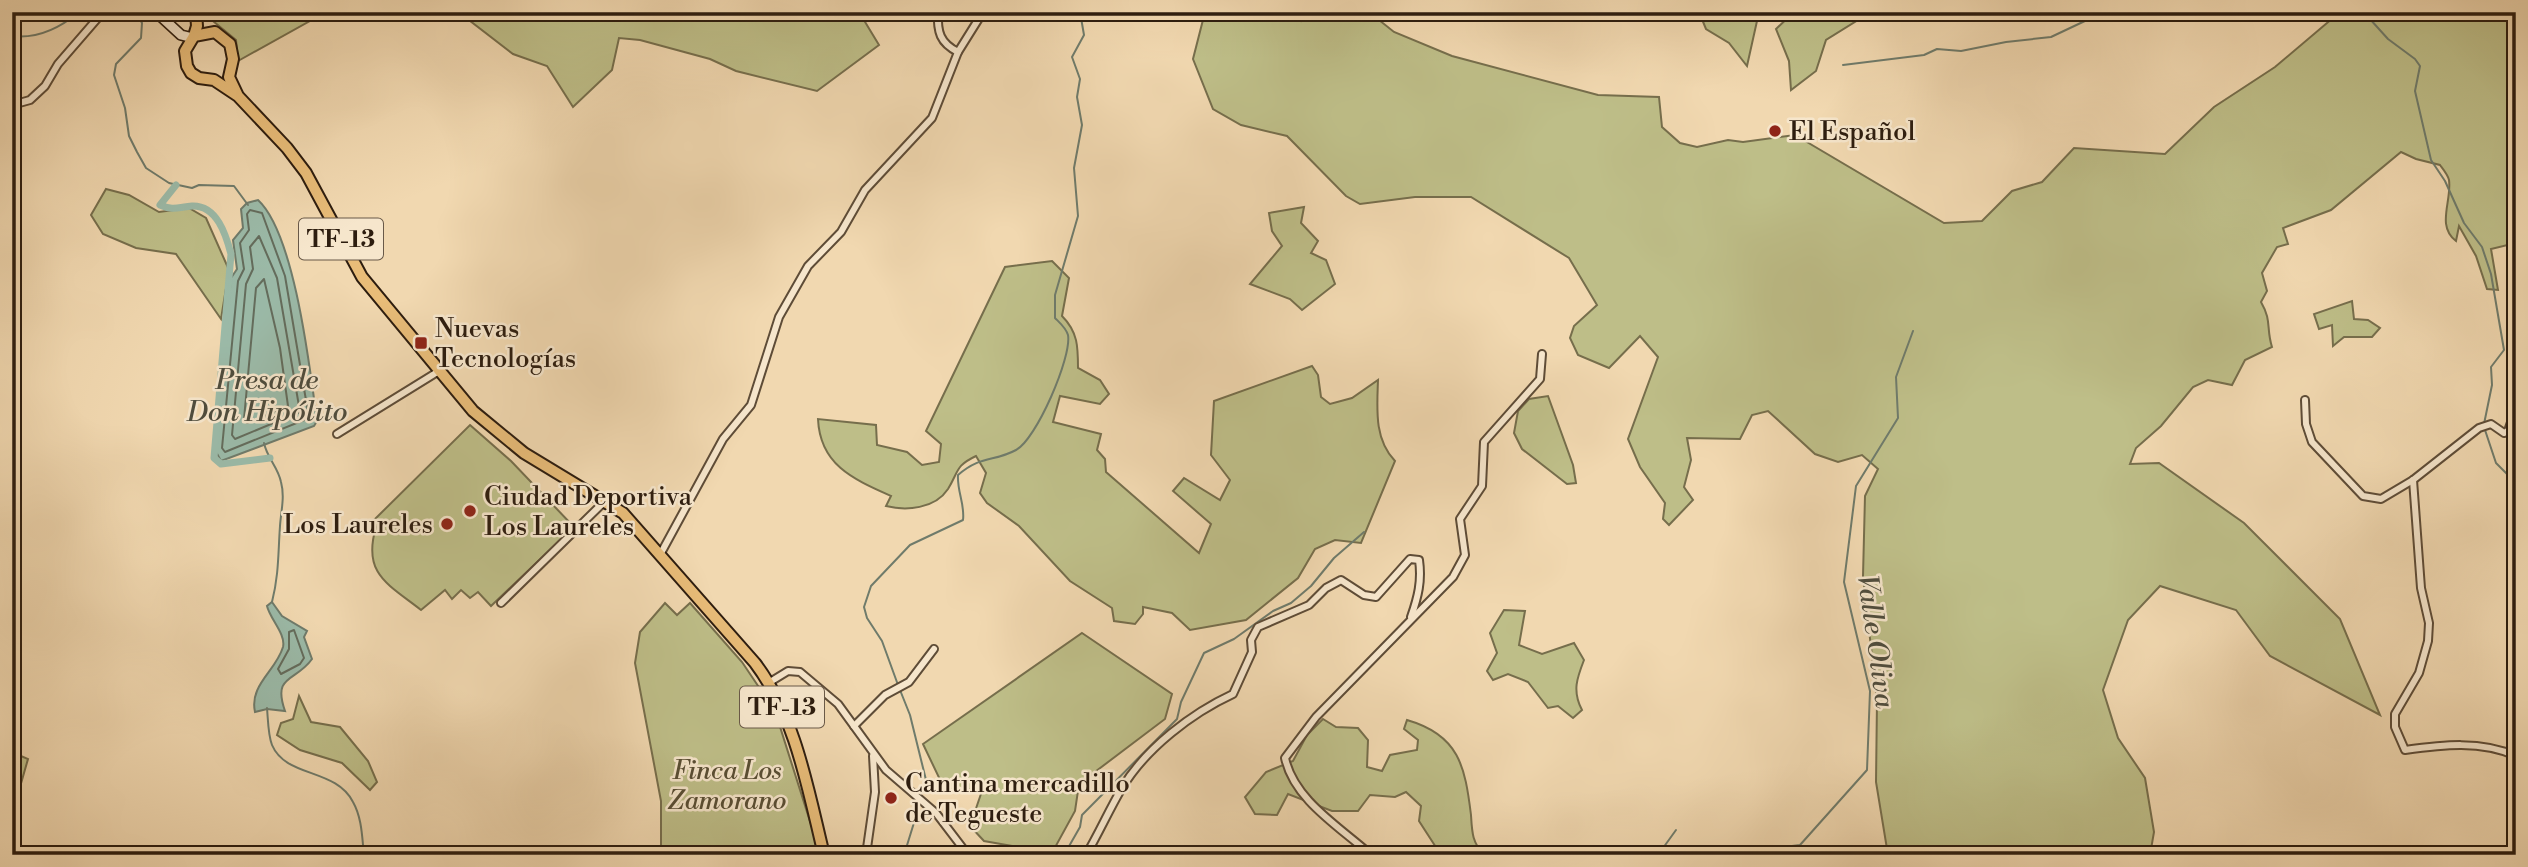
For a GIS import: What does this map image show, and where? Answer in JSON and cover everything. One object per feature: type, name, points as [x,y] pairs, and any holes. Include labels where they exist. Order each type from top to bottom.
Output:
[{"type":"main road","points":[[196,13],[211,32]]},
{"type":"main road","points":[[185,51],[193,37],[196,13]]},
{"type":"main road","points":[[193,37],[211,32],[220,34],[230,44],[229,77],[238,96]]},
{"type":"main road","name":"TF-13","points":[[185,51],[191,73],[199,78],[214,80],[238,96],[260,117],[306,173],[362,277],[439,371],[493,431],[623,513],[770,682],[784,711],[824,855]]},
{"type":"main road","points":[[214,80],[231,66]]},
{"type":"street","points":[[12,105],[30,100],[45,86],[58,64],[103,12]]},
{"type":"street","points":[[156,12],[181,35],[193,37]]},
{"type":"street","points":[[938,12],[940,38],[947,47],[958,52]]},
{"type":"street","points":[[661,554],[723,439],[751,405],[779,317],[808,266],[841,232],[865,190],[932,118],[958,52],[983,12]]},
{"type":"street","points":[[169,26],[185,51]]},
{"type":"street","points":[[1370,855],[1298,790],[1289,773],[1286,758],[1316,717],[1453,578],[1465,555],[1460,519],[1482,486],[1484,442],[1540,379],[1542,354]]},
{"type":"street","points":[[337,434],[439,371]]},
{"type":"street","points":[[2305,400],[2306,424],[2312,442],[2363,496],[2381,499],[2413,480],[2484,426],[2491,424],[2504,433],[2508,431],[2516,408]]},
{"type":"street","points":[[2413,480],[2421,588],[2429,623],[2428,641],[2419,673],[2395,714],[2395,727],[2405,750],[2440,745],[2472,746],[2498,749],[2516,756]]},
{"type":"street","points":[[501,603],[606,500]]},
{"type":"street","points":[[1086,855],[1123,786],[1142,761],[1201,708],[1233,694],[1252,652],[1251,640],[1258,627],[1308,606],[1325,589],[1341,580],[1364,596],[1376,597],[1410,559],[1419,560],[1421,586],[1411,619]]},
{"type":"street","points":[[854,726],[885,695],[909,682],[934,649]]},
{"type":"street","points":[[770,682],[788,671],[800,672],[838,704],[873,755],[886,770],[936,813],[968,855]]},
{"type":"street","points":[[866,855],[875,792],[873,755]]},
{"type":"green space","points":[[202,12],[326,12],[238,61],[236,40]]},
{"type":"green space","points":[[453,12],[859,12],[879,45],[817,91],[736,71],[710,59],[640,40],[619,38],[612,70],[573,107],[547,66],[513,54],[461,14]]},
{"type":"green space","points":[[1205,12],[1303,12],[1302,21],[1342,12],[1369,12],[1394,32],[1452,56],[1598,95],[1659,97],[1662,127],[1680,143],[1697,147],[1728,140],[1743,142],[1795,135],[1944,223],[1982,221],[2012,191],[2042,182],[2074,148],[2165,154],[2214,107],[2275,67],[2340,12],[2516,12],[2516,243],[2491,249],[2498,290],[2487,289],[2476,256],[2459,226],[2456,241],[2450,235],[2446,221],[2449,180],[2444,170],[2440,165],[2401,152],[2331,210],[2283,228],[2288,244],[2277,247],[2262,273],[2267,291],[2261,302],[2267,314],[2272,347],[2245,360],[2232,385],[2208,380],[2193,387],[2161,426],[2136,448],[2130,464],[2159,463],[2244,523],[2340,619],[2380,715],[2270,656],[2236,610],[2160,586],[2128,620],[2103,690],[2118,738],[2145,778],[2154,832],[2150,855],[1888,855],[1876,782],[1877,701],[1863,576],[1865,496],[1878,469],[1862,455],[1838,462],[1815,454],[1768,411],[1752,415],[1740,439],[1687,438],[1691,460],[1684,487],[1693,500],[1669,525],[1663,519],[1665,503],[1640,467],[1628,439],[1658,357],[1640,336],[1609,368],[1578,355],[1570,338],[1574,326],[1597,305],[1569,258],[1471,197],[1415,197],[1360,204],[1346,196],[1287,136],[1241,125],[1213,109],[1193,59]]},
{"type":"green space","points":[[1699,12],[1759,12],[1747,66],[1729,43],[1706,29]]},
{"type":"green space","points":[[1794,12],[1871,12],[1826,40],[1816,71],[1791,90],[1789,61],[1776,29]]},
{"type":"green space","points":[[106,189],[129,195],[159,212],[189,208],[206,218],[229,270],[221,319],[176,254],[136,248],[103,234],[91,215]]},
{"type":"green space","points":[[1304,207],[1301,223],[1318,241],[1311,253],[1326,260],[1335,284],[1302,310],[1290,299],[1250,284],[1282,246],[1272,231],[1269,213]]},
{"type":"green space","points":[[1052,261],[1069,278],[1062,316],[1076,340],[1078,368],[1100,380],[1109,394],[1100,404],[1060,396],[1053,422],[1101,434],[1097,450],[1105,459],[1106,472],[1199,553],[1211,524],[1173,491],[1184,478],[1220,500],[1230,480],[1211,455],[1214,401],[1312,366],[1318,375],[1321,397],[1330,404],[1352,398],[1378,380],[1377,413],[1380,433],[1395,461],[1361,543],[1335,540],[1315,549],[1298,578],[1246,620],[1190,630],[1172,613],[1143,607],[1143,614],[1135,624],[1114,621],[1112,608],[1070,581],[1019,526],[987,503],[980,493],[986,473],[976,456],[961,466],[948,489],[936,501],[911,508],[886,506],[891,496],[852,476],[832,459],[820,435],[818,419],[876,425],[877,445],[907,452],[922,465],[939,462],[941,444],[926,431],[1005,267]]},
{"type":"green space","points":[[2352,301],[2354,319],[2368,320],[2380,328],[2372,337],[2344,337],[2333,346],[2332,325],[2319,329],[2314,314]]},
{"type":"green space","points":[[1548,396],[1573,465],[1576,483],[1567,484],[1522,449],[1514,433],[1518,411],[1529,399]]},
{"type":"green space","name":"Ciudad Deportiva Los Laureles","points":[[470,425],[511,461],[574,527],[491,606],[478,592],[470,598],[461,590],[452,599],[445,590],[421,610],[389,585],[375,567],[372,556],[376,527],[373,521]]},
{"type":"green space","name":"Finca Los Zamorano","points":[[665,603],[677,615],[690,603],[742,662],[775,711],[814,834],[818,855],[661,855],[661,801],[635,663],[640,632]]},
{"type":"green space","points":[[1504,610],[1525,611],[1519,645],[1542,654],[1574,643],[1584,660],[1577,685],[1577,697],[1582,710],[1573,718],[1558,706],[1548,708],[1528,682],[1508,674],[1493,680],[1487,671],[1497,653],[1490,633]]},
{"type":"green space","points":[[1082,633],[1172,694],[1165,719],[1079,784],[1075,811],[1052,853],[984,841],[970,826],[983,788],[956,791],[943,786],[923,744]]},
{"type":"green space","points":[[299,696],[311,722],[340,727],[368,761],[377,782],[370,790],[342,763],[300,750],[277,735],[281,723],[293,719]]},
{"type":"green space","points":[[1323,719],[1336,727],[1358,728],[1368,740],[1367,767],[1382,771],[1390,755],[1417,750],[1418,740],[1404,729],[1407,720],[1438,734],[1449,744],[1462,767],[1469,797],[1473,836],[1484,855],[1441,855],[1419,821],[1421,806],[1406,792],[1395,797],[1370,795],[1358,811],[1332,811],[1288,794],[1277,815],[1255,814],[1245,797],[1266,772],[1293,761],[1307,735]]},
{"type":"green space","points":[[14,753],[28,759],[16,801],[12,803]]},
{"type":"water","name":"Presa de Don Hipólito","points":[[258,200],[271,217],[291,271],[305,338],[317,421],[314,426],[221,461],[215,450],[231,278],[237,269],[233,240],[243,228],[241,209],[247,203]]},
{"type":"water","points":[[272,602],[282,616],[307,631],[304,637],[312,659],[284,684],[281,690],[285,711],[267,709],[255,712],[254,702],[259,686],[280,656],[283,647],[282,637],[267,606]]},
{"type":"waterway","points":[[12,36],[30,36],[48,31],[79,12]]},
{"type":"waterway","points":[[136,12],[142,23],[141,38],[116,64],[114,75],[125,108],[129,136],[146,168],[169,183],[192,188],[199,185],[234,186],[248,205]]},
{"type":"waterway","points":[[898,685],[882,641],[867,618],[864,607],[871,586],[910,545],[963,520],[958,475],[974,464],[1008,454],[1024,443],[1051,397],[1064,361],[1068,335],[1055,318],[1055,295],[1078,216],[1074,168],[1082,125],[1077,97],[1080,79],[1072,57],[1084,35],[1080,12]]},
{"type":"waterway","points":[[1843,65],[1924,55],[1937,49],[1961,51],[2051,37],[2087,20],[2166,20],[2175,12]]},
{"type":"waterway","points":[[2369,12],[2369,18],[2388,39],[2415,59],[2420,66],[2415,91],[2431,160],[2445,181],[2464,223],[2482,247],[2491,274],[2504,350],[2491,367],[2492,385],[2484,424]]},
{"type":"waterway","points":[[176,185],[160,205],[172,208],[192,206],[208,210],[219,222],[231,254],[214,458],[221,464],[270,458]]},
{"type":"waterway","name":"Valle Oliva","points":[[1785,855],[1792,846],[1800,845],[1867,770],[1870,691],[1844,582],[1856,486],[1898,418],[1896,377],[1913,331]]},
{"type":"waterway","points":[[2485,430],[2496,463],[2516,483]]},
{"type":"waterway","points":[[264,443],[280,477],[283,493],[272,602]]},
{"type":"waterway","points":[[1064,855],[1080,827],[1082,815],[1177,719],[1181,702],[1204,653],[1234,639],[1273,611],[1291,603],[1311,586],[1334,558],[1364,532]]},
{"type":"waterway","points":[[900,690],[910,715],[927,784]]},
{"type":"waterway","points":[[267,708],[271,741],[279,756],[299,769],[335,783],[353,802],[360,821],[364,855]]},
{"type":"waterway","points":[[904,855],[917,813]]},
{"type":"waterway","points":[[1658,855],[1676,830]]},
{"type":"place","name":"El Español","points":[[1775,131]]},
{"type":"place","name":"Nuevas Tecnologías","points":[[421,343]]},
{"type":"place","name":"Ciudad Deportiva Los Laureles","points":[[470,511]]},
{"type":"place","name":"Los Laureles","points":[[447,524]]},
{"type":"place","name":"Cantina mercadillo de Tegueste","points":[[891,798]]}]
